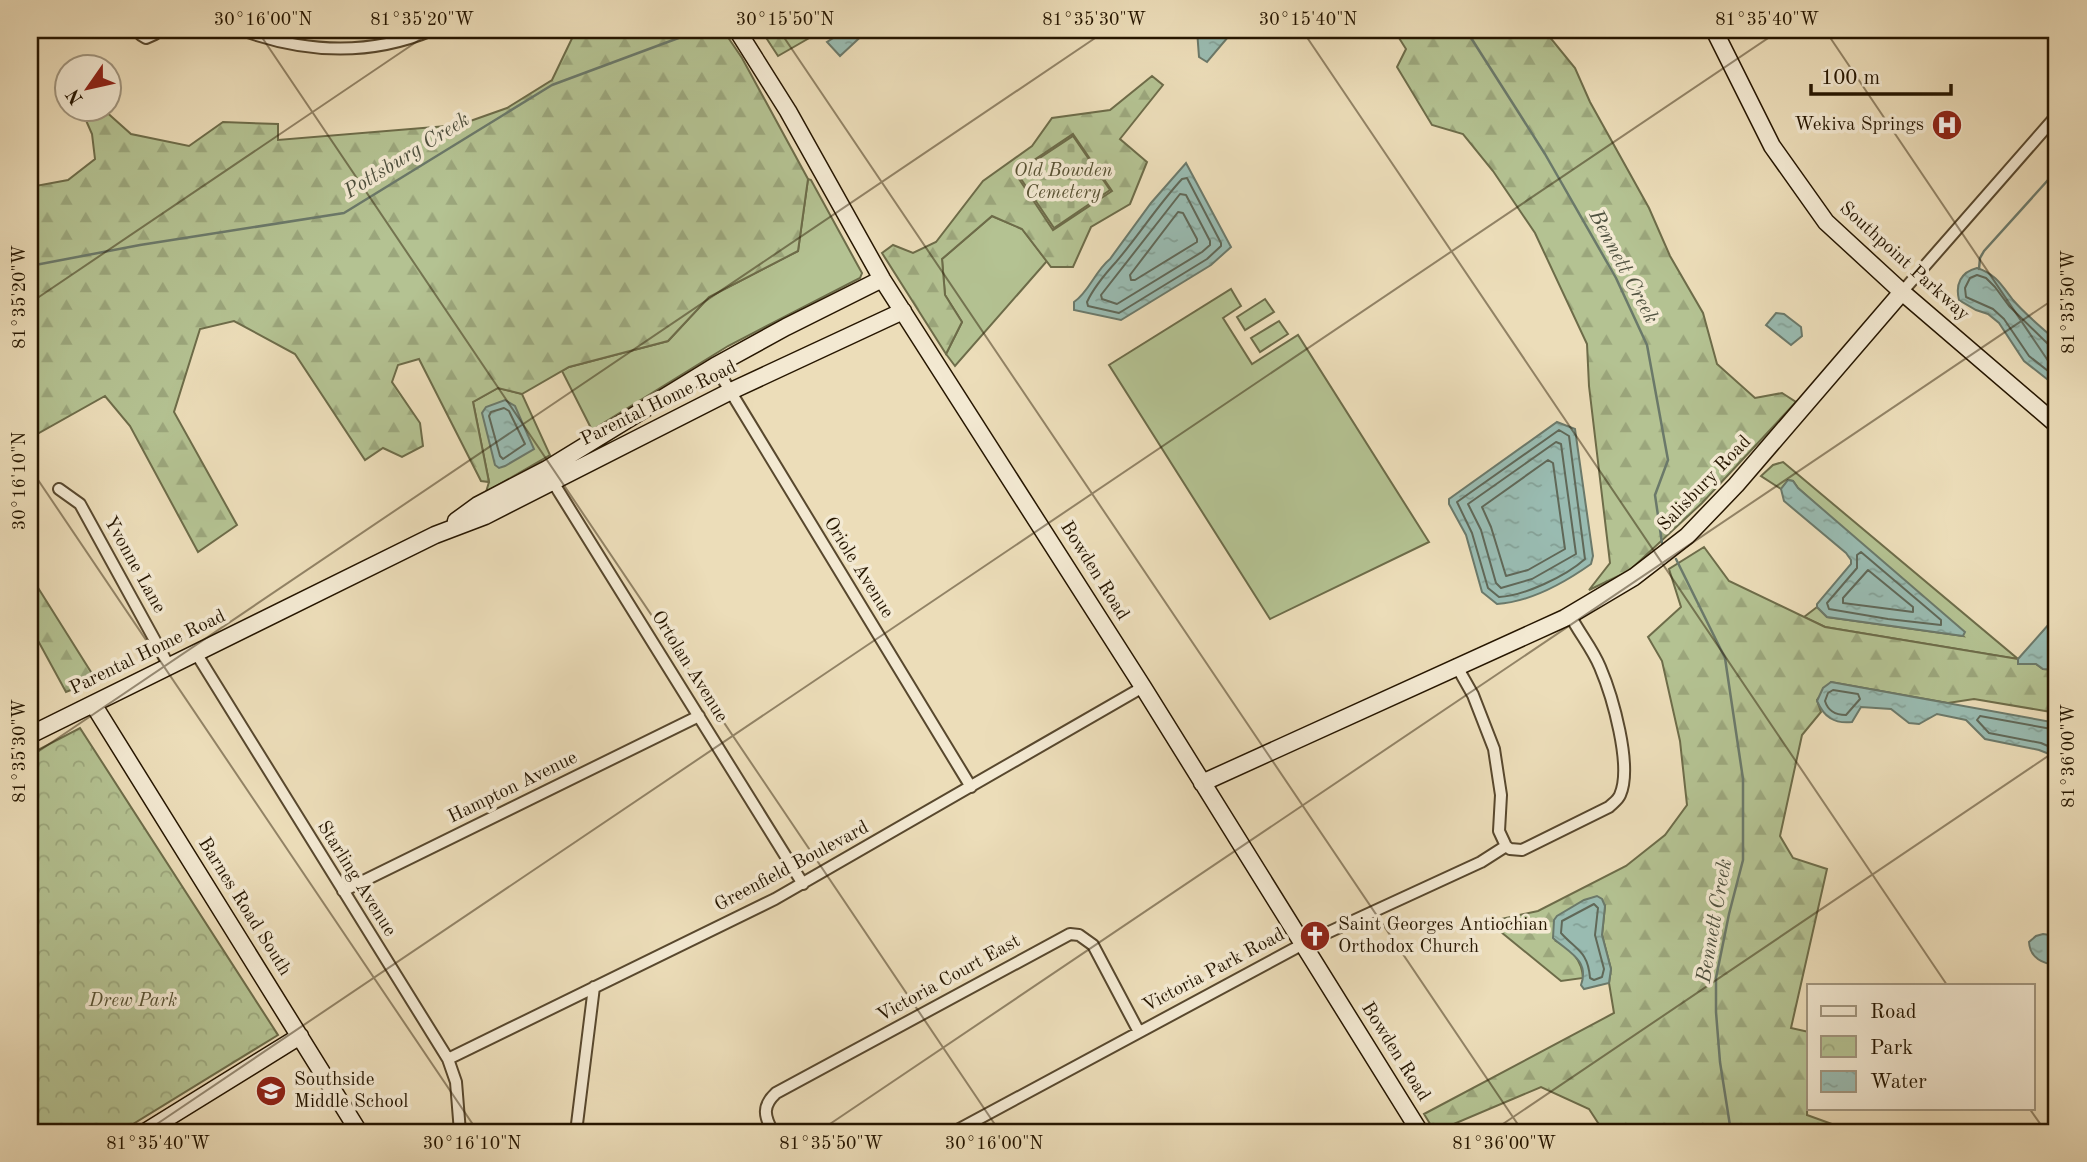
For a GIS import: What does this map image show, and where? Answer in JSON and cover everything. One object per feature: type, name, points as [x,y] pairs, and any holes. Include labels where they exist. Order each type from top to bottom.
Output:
[{"type":"main road","name":"Bowden Road","points":[[737,30],[882,279],[1143,687],[1420,1132]]},
{"type":"main road","name":"Southpoint Parkway","points":[[1714,30],[1772,146],[1826,222],[1902,292],[2057,425]]},
{"type":"main road","name":"Parental Home Road","points":[[586,455],[715,366],[882,279]]},
{"type":"main road","name":"Salisbury Road","points":[[1202,783],[1570,615],[1633,577],[1687,536],[1768,449],[1902,292]]},
{"type":"main road","name":"Parental Home Road","points":[[30,735],[435,536],[485,516],[586,455],[903,311]]},
{"type":"main road","name":"Barnes Road South","points":[[93,704],[359,1132]]},
{"type":"main road","points":[[145,1132],[300,1036]]},
{"type":"street","points":[[139,30],[146,38],[158,30]]},
{"type":"street","points":[[242,30],[291,45],[327,49],[380,46],[432,30]]},
{"type":"street","name":"Salisbury Road","points":[[1902,292],[2057,114]]},
{"type":"street","name":"Oriole Avenue","points":[[715,366],[971,787]]},
{"type":"street","name":"Ortolan Avenue","points":[[550,475],[803,884]]},
{"type":"street","name":"Yvonne Lane","points":[[59,489],[80,504],[169,666]]},
{"type":"street","name":"Victoria Park Road","points":[[954,1132],[1303,944],[1481,862],[1506,846],[1522,850],[1609,807],[1620,795],[1623,786],[1620,732],[1600,667],[1570,615]]},
{"type":"street","name":"Starling Avenue","points":[[196,653],[448,1059],[456,1082],[460,1132]]},
{"type":"street","points":[[1457,665],[1473,695],[1494,749],[1501,795],[1499,831],[1506,846]]},
{"type":"street","name":"Greenfield Boulevard","points":[[448,1059],[803,884],[1143,687]]},
{"type":"street","name":"Hampton Avenue","points":[[343,891],[699,716]]},
{"type":"street","name":"Victoria Court East","points":[[773,1132],[765,1114],[768,1100],[776,1093],[1070,934],[1079,934],[1093,945],[1139,1031]]},
{"type":"street","points":[[576,1132],[594,987]]},
{"type":"green space","points":[[576,30],[723,30],[742,58],[808,179],[798,251],[709,297],[668,341],[569,367],[522,394],[498,388],[473,402],[489,482],[481,481],[419,359],[398,365],[392,382],[420,423],[423,446],[402,457],[383,448],[365,460],[295,354],[234,321],[200,329],[174,412],[237,525],[198,552],[130,426],[105,396],[30,438],[30,187],[68,180],[95,159],[92,134],[87,122],[118,122],[131,134],[189,146],[223,122],[278,124],[278,140],[459,125],[507,108],[552,80]]},
{"type":"green space","points":[[761,30],[818,30],[778,56]]},
{"type":"green space","points":[[1394,30],[1544,30],[1575,68],[1590,102],[1649,208],[1670,256],[1703,313],[1717,364],[1755,398],[1782,393],[1796,402],[1702,503],[1629,571],[1589,590],[1610,563],[1589,386],[1587,344],[1535,233],[1493,171],[1463,134],[1432,125],[1397,67],[1406,49]]},
{"type":"green space","points":[[1152,76],[1163,85],[1120,139],[1147,162],[1130,204],[1091,227],[1073,267],[1051,267],[1022,229],[992,216],[942,259],[945,295],[962,322],[946,354],[882,253],[893,245],[913,253],[936,242],[983,181],[1032,146],[1052,118],[1110,110]],"holes":[[[1073,134],[1112,191],[1053,230],[1015,173]]]},
{"type":"green space","name":"Old Bowden Cemetery","points":[[1073,136],[1110,190],[1054,228],[1017,173]]},
{"type":"green space","points":[[808,179],[811,180],[862,273],[860,278],[728,346],[592,430],[562,371],[668,341],[709,297],[798,251]]},
{"type":"green space","points":[[992,216],[1022,229],[1047,261],[955,366],[946,354],[962,322],[945,295],[942,259]]},
{"type":"green space","points":[[1231,289],[1241,306],[1223,318],[1252,364],[1298,335],[1429,542],[1270,619],[1109,365]]},
{"type":"green space","points":[[1265,299],[1274,312],[1245,330],[1237,317]]},
{"type":"green space","points":[[1279,321],[1288,334],[1260,352],[1251,338]]},
{"type":"green space","points":[[498,388],[522,394],[550,455],[486,492],[489,482],[473,402]]},
{"type":"green space","points":[[1783,462],[2018,659],[1825,627],[1804,617],[1817,607],[1827,617],[1963,636],[1793,481],[1788,480],[1781,489],[1761,476],[1773,465]]},
{"type":"green space","points":[[1704,547],[1729,581],[1825,627],[2018,659],[2018,664],[2036,664],[2043,669],[2057,670],[2057,713],[1974,699],[1948,703],[1831,682],[1817,700],[1821,712],[1802,735],[1780,836],[1793,858],[1827,869],[1791,1028],[1807,1032],[1807,1115],[1854,1132],[1604,1132],[1589,1109],[1541,1087],[1435,1132],[1424,1114],[1614,1013],[1609,983],[1611,969],[1602,935],[1605,906],[1556,941],[1575,956],[1581,966],[1583,978],[1561,981],[1501,932],[1501,919],[1538,911],[1626,866],[1665,835],[1687,805],[1680,741],[1662,661],[1648,637],[1681,607],[1669,569]]},
{"type":"green space","points":[[30,575],[96,680],[66,692],[30,626]]},
{"type":"green space","name":"Drew Park","points":[[80,728],[278,1035],[120,1132],[30,1132],[30,754]]},
{"type":"water","points":[[846,30],[868,30],[840,56],[827,42]]},
{"type":"water","points":[[1197,30],[1234,30],[1207,62],[1199,57]]},
{"type":"water","points":[[1186,163],[1231,247],[1211,265],[1121,320],[1074,310],[1074,302],[1084,293],[1151,203]]},
{"type":"water","points":[[1977,268],[1994,277],[2018,305],[2053,338],[2057,344],[2057,387],[2024,361],[1999,323],[1988,314],[1959,300],[1961,279],[1967,272]]},
{"type":"water","points":[[1776,313],[1784,314],[1801,327],[1802,336],[1791,345],[1766,325]]},
{"type":"water","points":[[505,400],[515,406],[534,449],[499,468],[495,465],[482,413],[486,407]]},
{"type":"water","points":[[1557,422],[1575,429],[1593,556],[1591,564],[1547,590],[1522,600],[1497,604],[1482,592],[1466,535],[1449,504],[1449,499]]},
{"type":"water","points":[[1788,480],[1793,481],[1965,632],[1963,636],[1827,617],[1817,604],[1851,564],[1851,560],[1784,501],[1781,489]]},
{"type":"water","points":[[2057,615],[2057,670],[2043,669],[2036,664],[2018,664],[2018,659]]},
{"type":"water","points":[[1831,682],[2057,723],[2057,757],[2039,750],[1985,739],[1966,720],[1937,714],[1919,724],[1909,723],[1891,709],[1861,707],[1852,722],[1835,720],[1826,715],[1817,701],[1823,688]]},
{"type":"water","points":[[1597,896],[1605,906],[1602,935],[1611,969],[1609,983],[1584,989],[1581,985],[1583,969],[1580,963],[1553,938],[1554,920],[1584,900]]},
{"type":"water","points":[[2043,934],[2057,936],[2057,966],[2042,962],[2030,948],[2029,942]]},
{"type":"waterway","name":"Pottsburg Creek","points":[[30,266],[140,245],[344,213],[552,85],[700,30]]},
{"type":"waterway","name":"Bennett Creek","points":[[1466,30],[1545,154],[1616,278],[1647,345],[1668,460],[1655,495],[1662,543]]},
{"type":"waterway","points":[[1979,269],[1984,251],[2048,180],[2057,161]]},
{"type":"waterway","name":"Bennett Creek","points":[[1676,559],[1725,658],[1743,779],[1743,860],[1716,978],[1720,1062],[1731,1132]]},
{"type":"place","name":"Wekiva Springs","points":[[1947,125]]},
{"type":"place","name":"Saint Georges Antiochian Orthodox Church","points":[[1315,936]]},
{"type":"place","name":"Southside Middle School","points":[[271,1091]]}]
